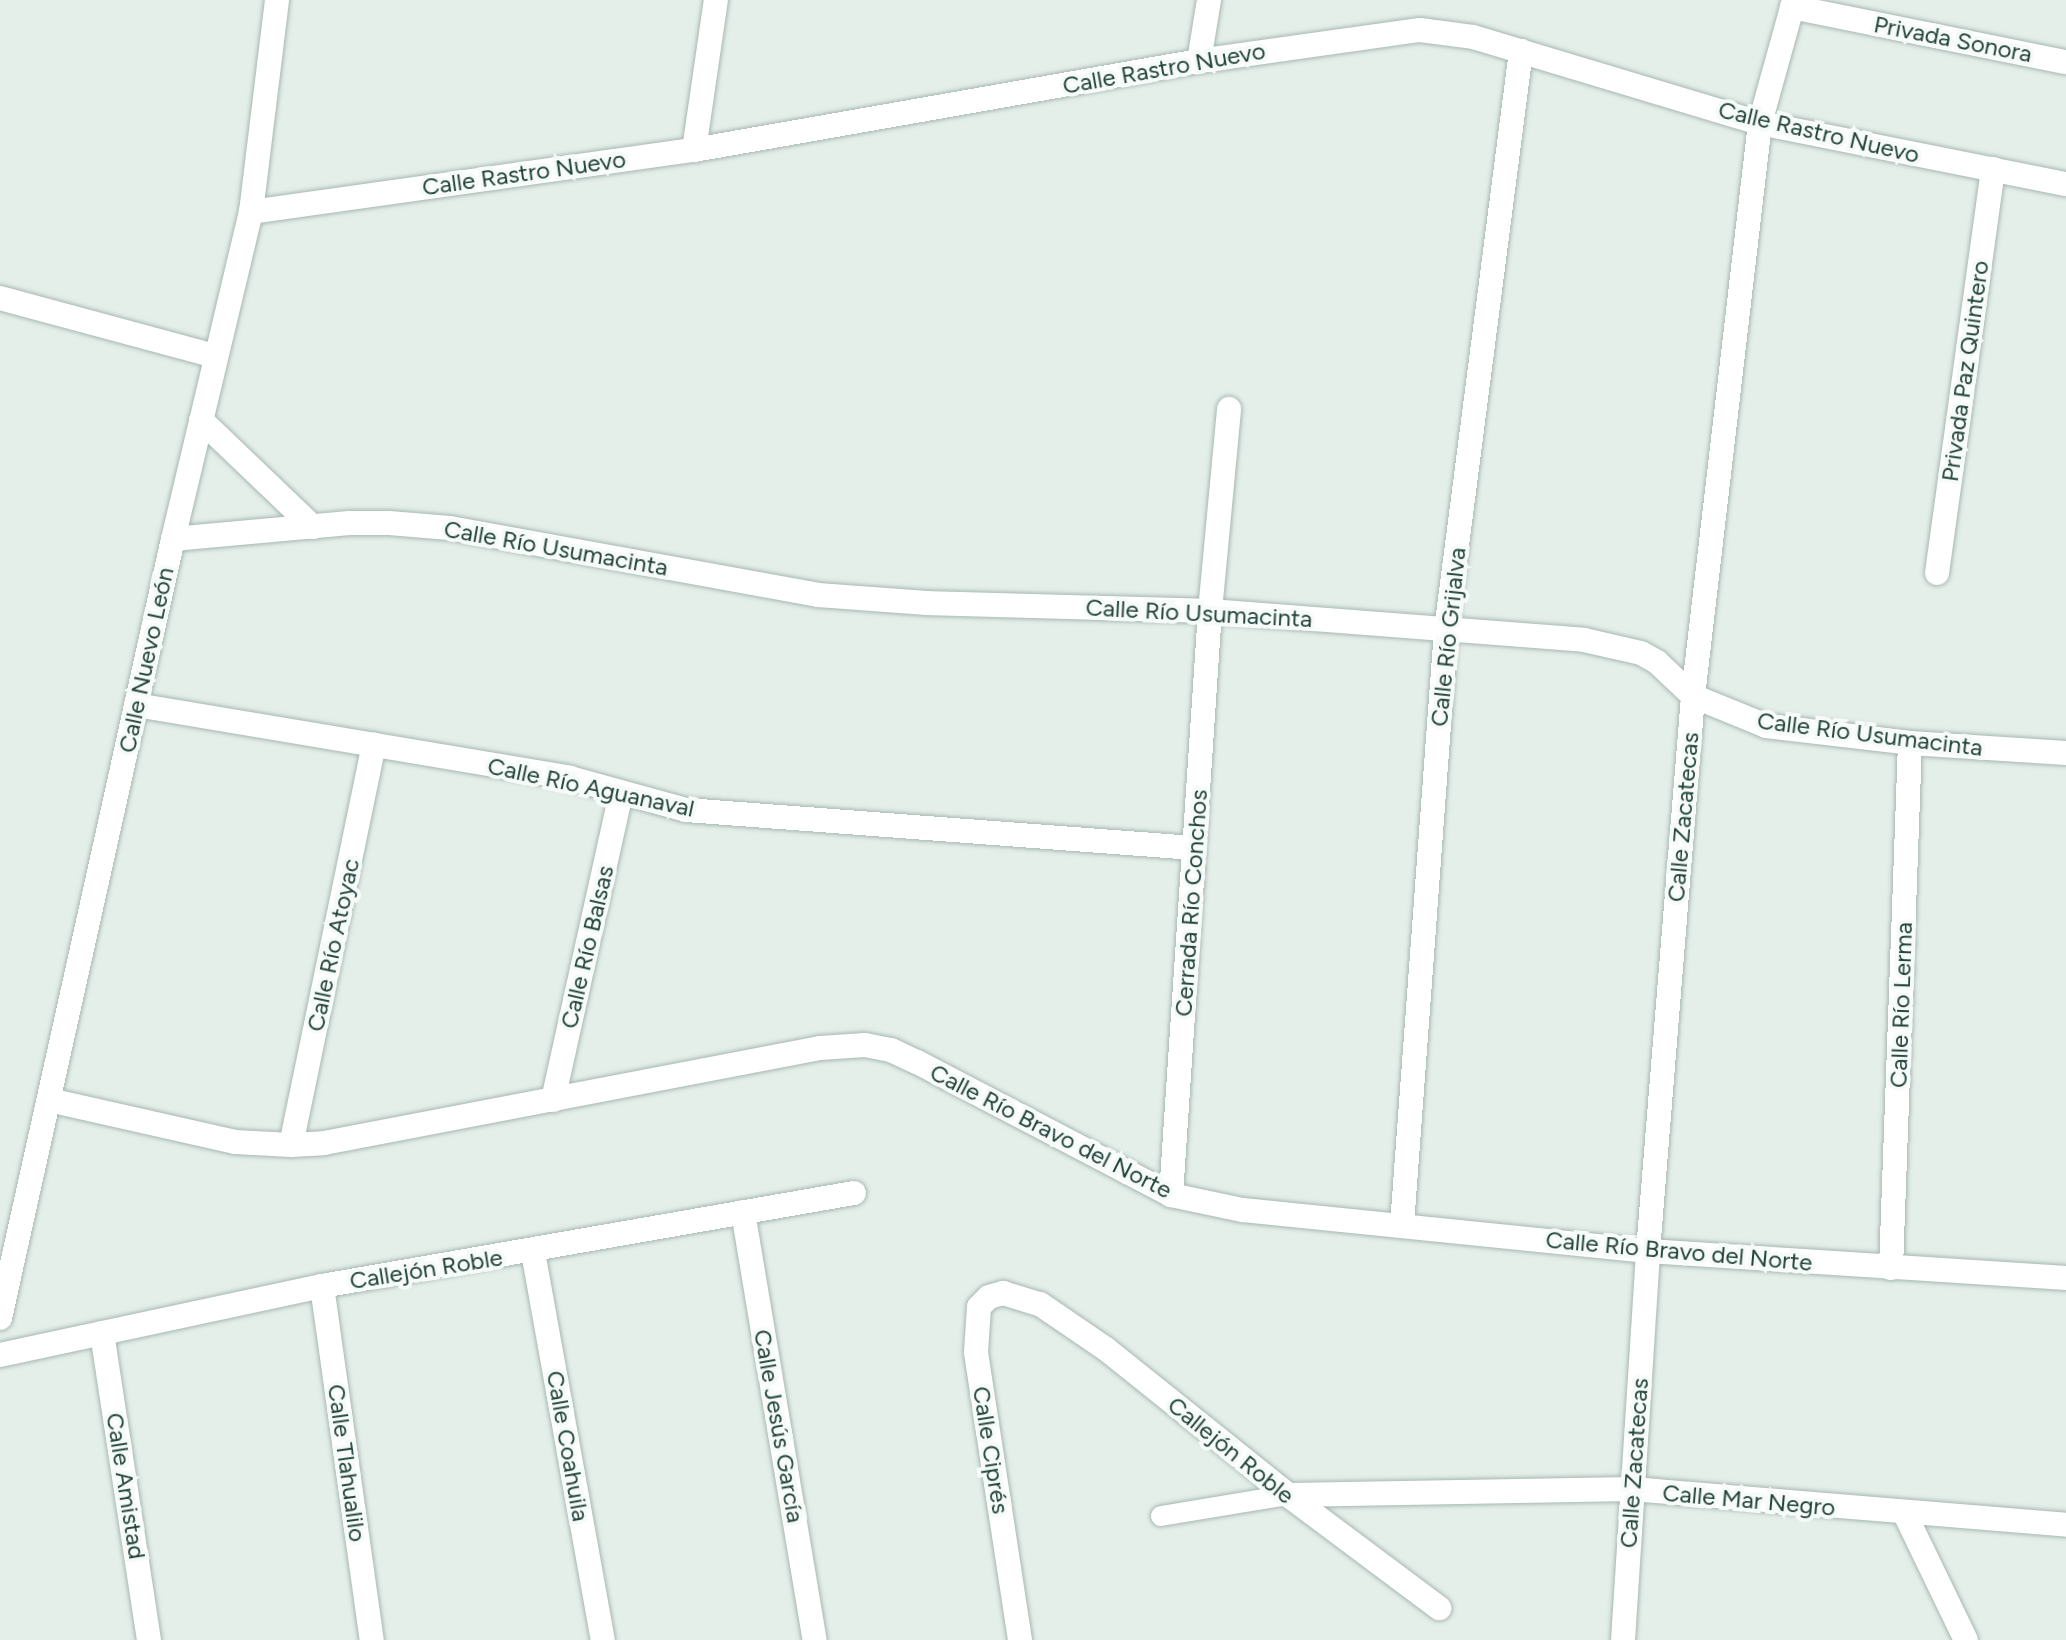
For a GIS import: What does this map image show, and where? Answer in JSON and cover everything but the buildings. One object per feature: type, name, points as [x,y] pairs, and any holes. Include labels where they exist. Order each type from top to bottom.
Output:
[{"type":"street","name":"Calle Nuevo León","points":[[0,1318],[173,539],[251,212],[277,0]]},
{"type":"street","points":[[694,150],[716,0]]},
{"type":"street","points":[[1199,61],[1209,0]]},
{"type":"street","name":"Privada Sonora","points":[[1793,3],[2066,62]]},
{"type":"street","name":"Calle Zacatecas","points":[[1623,1640],[1648,1251],[1693,696],[1760,123],[1793,3]]},
{"type":"street","name":"Calle Rastro Nuevo","points":[[251,212],[694,150],[1199,61],[1378,33],[1420,30],[1473,37],[1760,123],[2066,184]]},
{"type":"street","name":"Calle Río Grijalva","points":[[1402,1225],[1446,630],[1521,51]]},
{"type":"street","name":"Privada Paz Quintero","points":[[1937,573],[1993,169]]},
{"type":"street","points":[[0,298],[215,356]]},
{"type":"street","name":"Cerrada Río Conchos","points":[[1171,1195],[1210,611],[1229,409]]},
{"type":"street","points":[[201,420],[313,527]]},
{"type":"street","name":"Calle Río Usumacinta","points":[[173,539],[389,523],[450,528],[818,595],[927,603],[1210,611],[1584,640],[1641,653],[1657,662],[1693,696],[1766,726],[1910,743],[2066,753]]},
{"type":"street","name":"Calle Río Aguanaval","points":[[136,705],[570,778],[686,810],[1194,848]]},
{"type":"street","name":"Calle Río Lerma","points":[[1891,1268],[1910,743]]},
{"type":"street","name":"Calle Río Atoyac","points":[[291,1145],[374,745]]},
{"type":"street","name":"Calle Río Balsas","points":[[553,1100],[621,793]]},
{"type":"street","name":"Calle Río Bravo del Norte","points":[[49,1100],[235,1142],[324,1143],[820,1048],[865,1045],[891,1050],[917,1062],[1171,1195],[1243,1210],[1648,1251],[2066,1278]]},
{"type":"street","name":"Callejón Roble","points":[[0,1355],[322,1286],[533,1252],[854,1193]]},
{"type":"street","name":"Calle Jesús García","points":[[743,1212],[815,1640]]},
{"type":"street","name":"Calle Coahuila","points":[[533,1252],[603,1640]]},
{"type":"street","name":"Calle Tlahualilo","points":[[322,1286],[372,1640]]},
{"type":"street","name":"Calle Ciprés","points":[[1020,1640],[976,1352],[976,1328],[979,1307],[989,1297],[1003,1293],[1021,1296]]},
{"type":"street","name":"Callejón Roble","points":[[1021,1296],[1040,1304],[1106,1349],[1288,1495],[1439,1608]]},
{"type":"street","name":"Calle Amistad","points":[[102,1333],[149,1640]]},
{"type":"street","name":"Calle Mar Negro","points":[[1288,1495],[1632,1489],[2066,1525]]},
{"type":"street","points":[[1905,1514],[1966,1640]]},
{"type":"lane","points":[[1161,1516],[1288,1495]]}]
